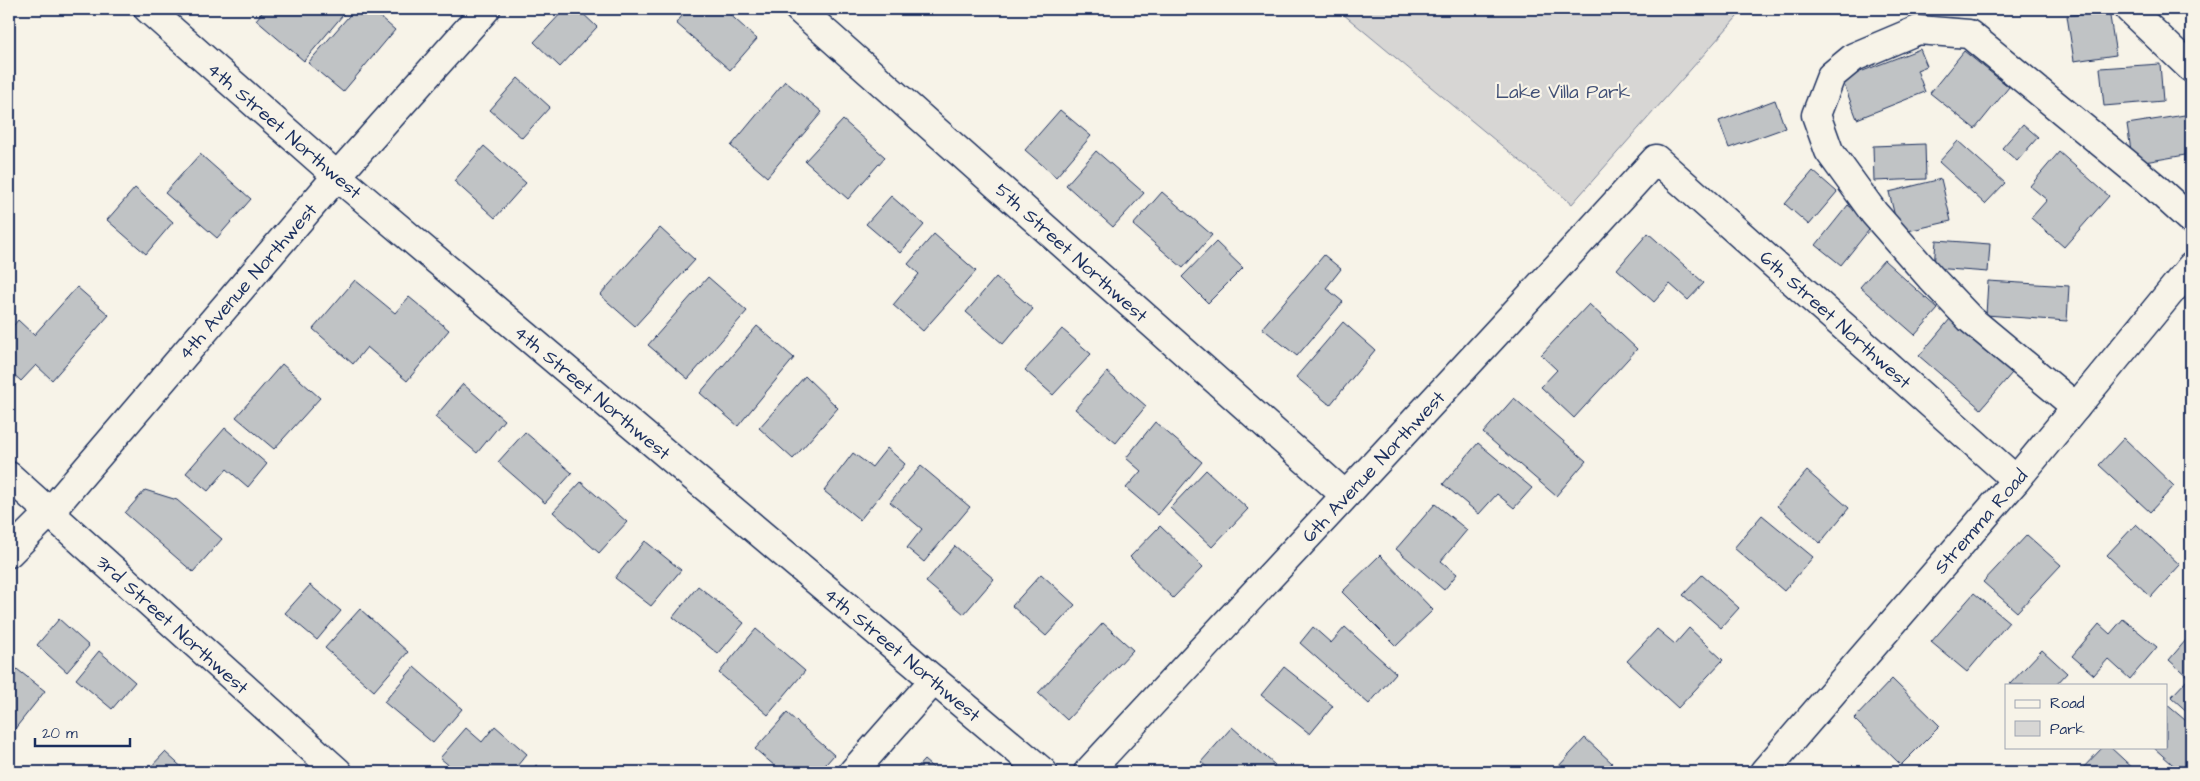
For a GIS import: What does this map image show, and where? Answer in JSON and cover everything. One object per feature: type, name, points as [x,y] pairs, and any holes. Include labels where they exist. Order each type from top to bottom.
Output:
[{"type":"street","name":"4th Street Northwest","points":[[148,9],[337,176],[1042,772]]},
{"type":"street","name":"4th Avenue Northwest","points":[[9,553],[49,512],[337,176],[486,9]]},
{"type":"street","name":"5th Street Northwest","points":[[799,9],[1345,495]]},
{"type":"street","points":[[2129,9],[2187,55]]},
{"type":"street","points":[[2076,407],[1970,319],[1874,213],[1829,151],[1816,114],[1831,76],[1854,57],[1918,30],[1969,34],[2155,187],[2191,220]]},
{"type":"street","name":"6th Avenue Northwest","points":[[1088,772],[1485,347],[1656,159]]},
{"type":"street","name":"6th Street Northwest","points":[[1656,159],[2016,480]]},
{"type":"street","name":"Stremma Road","points":[[1764,772],[2016,480],[2191,267]]},
{"type":"street","name":"3rd Street Northwest","points":[[9,476],[338,772]]},
{"type":"street","points":[[853,772],[934,680]]},
{"type":"green space","name":"Lake Villa Park","points":[[1337,9],[1744,9],[1572,204]]},
{"type":"building","points":[[265,9],[348,9],[304,61],[256,20]]},
{"type":"building","points":[[355,9],[371,9],[395,30],[343,92],[308,63]]},
{"type":"building","points":[[565,9],[578,9],[597,27],[560,67],[534,42]]},
{"type":"building","points":[[688,9],[724,9],[757,39],[730,70],[676,23]]},
{"type":"building","points":[[2109,10],[2116,55],[2074,61],[2067,16]]},
{"type":"building","points":[[1920,49],[1927,66],[1917,70],[1925,92],[1857,119],[1842,79]]},
{"type":"building","points":[[1964,51],[2009,87],[1975,129],[1930,93]]},
{"type":"building","points":[[2160,64],[2163,101],[2104,106],[2100,68]]},
{"type":"building","points":[[518,78],[550,107],[522,138],[490,110]]},
{"type":"building","points":[[785,81],[822,112],[767,177],[731,146]]},
{"type":"building","points":[[1775,100],[1785,128],[1729,148],[1719,121]]},
{"type":"building","points":[[1060,110],[1091,136],[1056,177],[1025,150]]},
{"type":"building","points":[[2191,114],[2191,154],[2133,164],[2127,124]]},
{"type":"building","points":[[843,120],[885,157],[848,199],[805,161]]},
{"type":"building","points":[[2023,124],[2038,137],[2017,161],[2002,148]]},
{"type":"building","points":[[1958,141],[2005,183],[1985,204],[1939,162]]},
{"type":"building","points":[[1925,144],[1926,179],[1874,181],[1873,146]]},
{"type":"building","points":[[484,146],[526,183],[495,218],[454,181]]},
{"type":"building","points":[[1096,151],[1144,193],[1113,227],[1066,185]]},
{"type":"building","points":[[2059,152],[2109,196],[2064,247],[2031,218],[2047,200],[2030,186]]},
{"type":"building","points":[[200,154],[251,199],[217,238],[165,193]]},
{"type":"building","points":[[1813,171],[1837,192],[1809,225],[1785,204]]},
{"type":"building","points":[[1941,179],[1951,221],[1899,233],[1889,192]]},
{"type":"building","points":[[135,188],[173,222],[146,254],[107,220]]},
{"type":"building","points":[[1162,192],[1212,235],[1183,268],[1133,225]]},
{"type":"building","points":[[891,196],[924,225],[900,253],[866,224]]},
{"type":"building","points":[[1848,205],[1873,225],[1841,265],[1816,245]]},
{"type":"building","points":[[660,228],[695,260],[635,326],[600,295]]},
{"type":"building","points":[[1648,233],[1704,283],[1688,300],[1670,284],[1654,302],[1617,269]]},
{"type":"building","points":[[934,234],[976,271],[923,331],[893,305],[919,274],[908,264]]},
{"type":"building","points":[[1936,240],[1990,244],[1988,272],[1934,268]]},
{"type":"building","points":[[1216,242],[1243,268],[1208,303],[1182,277]]},
{"type":"building","points":[[1324,255],[1341,269],[1326,288],[1343,302],[1297,356],[1262,328]]},
{"type":"building","points":[[1884,260],[1938,309],[1915,335],[1860,287]]},
{"type":"building","points":[[708,277],[747,311],[688,379],[648,345]]},
{"type":"building","points":[[996,277],[1033,309],[1003,344],[966,312]]},
{"type":"building","points":[[355,280],[395,313],[409,297],[449,330],[407,381],[367,347],[353,364],[313,329]]},
{"type":"building","points":[[1988,281],[2069,286],[2067,321],[1986,315]]},
{"type":"building","points":[[77,287],[109,315],[52,380],[36,365],[21,381],[9,370],[9,331],[18,320],[34,335]]},
{"type":"building","points":[[1589,304],[1637,349],[1574,418],[1541,387],[1557,370],[1541,355]]},
{"type":"building","points":[[1950,319],[2012,373],[1981,409],[1919,356]]},
{"type":"building","points":[[1343,322],[1375,350],[1330,405],[1296,377]]},
{"type":"building","points":[[757,326],[794,358],[738,426],[700,393]]},
{"type":"building","points":[[1062,329],[1091,354],[1053,395],[1025,370]]},
{"type":"building","points":[[282,364],[320,398],[274,449],[236,417]]},
{"type":"building","points":[[1107,372],[1146,406],[1116,443],[1075,409]]},
{"type":"building","points":[[805,376],[838,408],[793,459],[759,428]]},
{"type":"building","points":[[463,384],[504,420],[477,453],[435,417]]},
{"type":"building","points":[[1514,398],[1586,461],[1556,496],[1483,433]]},
{"type":"building","points":[[1155,422],[1202,462],[1158,515],[1126,488],[1141,471],[1126,458]]},
{"type":"building","points":[[225,428],[267,464],[248,487],[227,469],[208,491],[186,473]]},
{"type":"building","points":[[525,432],[572,473],[545,503],[498,462]]},
{"type":"building","points":[[2124,438],[2174,486],[2150,512],[2099,465]]},
{"type":"building","points":[[1478,443],[1532,488],[1514,508],[1497,494],[1479,514],[1443,484]]},
{"type":"building","points":[[887,448],[905,464],[860,520],[824,491],[853,453],[872,467]]},
{"type":"building","points":[[921,466],[970,507],[924,562],[907,548],[922,529],[890,502]]},
{"type":"building","points":[[1206,470],[1248,509],[1212,547],[1170,508]]},
{"type":"building","points":[[1807,471],[1849,508],[1820,543],[1777,506]]},
{"type":"building","points":[[581,482],[627,522],[599,553],[553,512]]},
{"type":"building","points":[[145,490],[177,500],[222,539],[193,572],[125,513]]},
{"type":"building","points":[[1435,504],[1467,530],[1441,561],[1457,574],[1444,590],[1396,549]]},
{"type":"building","points":[[1762,515],[1813,557],[1784,591],[1734,548]]},
{"type":"building","points":[[2136,524],[2180,565],[2151,597],[2107,555]]},
{"type":"building","points":[[1160,526],[1203,567],[1173,598],[1130,557]]},
{"type":"building","points":[[2027,535],[2061,565],[2017,612],[1983,582]]},
{"type":"building","points":[[645,541],[681,570],[651,606],[615,578]]},
{"type":"building","points":[[955,546],[994,579],[964,614],[926,582]]},
{"type":"building","points":[[1380,555],[1433,610],[1396,646],[1342,592]]},
{"type":"building","points":[[1041,574],[1075,605],[1046,636],[1012,606]]},
{"type":"building","points":[[1702,575],[1739,608],[1721,628],[1683,595]]},
{"type":"building","points":[[310,585],[341,611],[317,640],[285,613]]},
{"type":"building","points":[[698,586],[744,623],[718,654],[673,617]]},
{"type":"building","points":[[1974,593],[2009,622],[1967,672],[1931,642]]},
{"type":"building","points":[[360,609],[408,652],[374,691],[325,648]]},
{"type":"building","points":[[59,619],[89,646],[67,672],[37,645]]},
{"type":"building","points":[[2123,619],[2157,647],[2130,679],[2108,659],[2094,675],[2072,656],[2099,624],[2110,634]]},
{"type":"building","points":[[1103,623],[1133,650],[1067,720],[1038,693]]},
{"type":"building","points":[[1313,627],[1331,643],[1345,627],[1396,673],[1369,704],[1300,643]]},
{"type":"building","points":[[1689,628],[1723,660],[1678,708],[1627,661],[1657,629],[1675,644]]},
{"type":"building","points":[[756,629],[805,671],[768,715],[719,673]]},
{"type":"building","points":[[2186,640],[2191,644],[2191,715],[2171,697],[2189,678],[2169,660]]},
{"type":"building","points":[[2042,650],[2067,673],[2057,684],[2010,684]]},
{"type":"building","points":[[99,651],[135,682],[112,709],[76,679]]},
{"type":"building","points":[[13,666],[45,691],[14,730],[9,726],[9,672]]},
{"type":"building","points":[[414,667],[462,709],[433,743],[384,702]]},
{"type":"building","points":[[1284,667],[1333,706],[1310,734],[1261,695]]},
{"type":"building","points":[[1892,679],[1940,726],[1901,765],[1854,719]]},
{"type":"building","points":[[2168,706],[2191,725],[2191,760],[2181,772],[2154,748],[2168,748]]},
{"type":"building","points":[[787,713],[834,755],[819,772],[782,772],[755,749]]},
{"type":"building","points":[[495,726],[527,754],[512,772],[457,772],[440,758],[466,728],[482,742]]},
{"type":"building","points":[[1232,727],[1275,765],[1269,772],[1212,772],[1201,762]]},
{"type":"building","points":[[1585,738],[1612,763],[1603,772],[1561,772],[1557,768]]},
{"type":"building","points":[[2102,748],[2111,748],[2137,772],[2079,772]]},
{"type":"building","points":[[165,752],[187,772],[146,772]]},
{"type":"building","points":[[924,760],[938,772],[913,772]]},
{"type":"building","points":[[536,765],[544,772],[530,772]]}]
